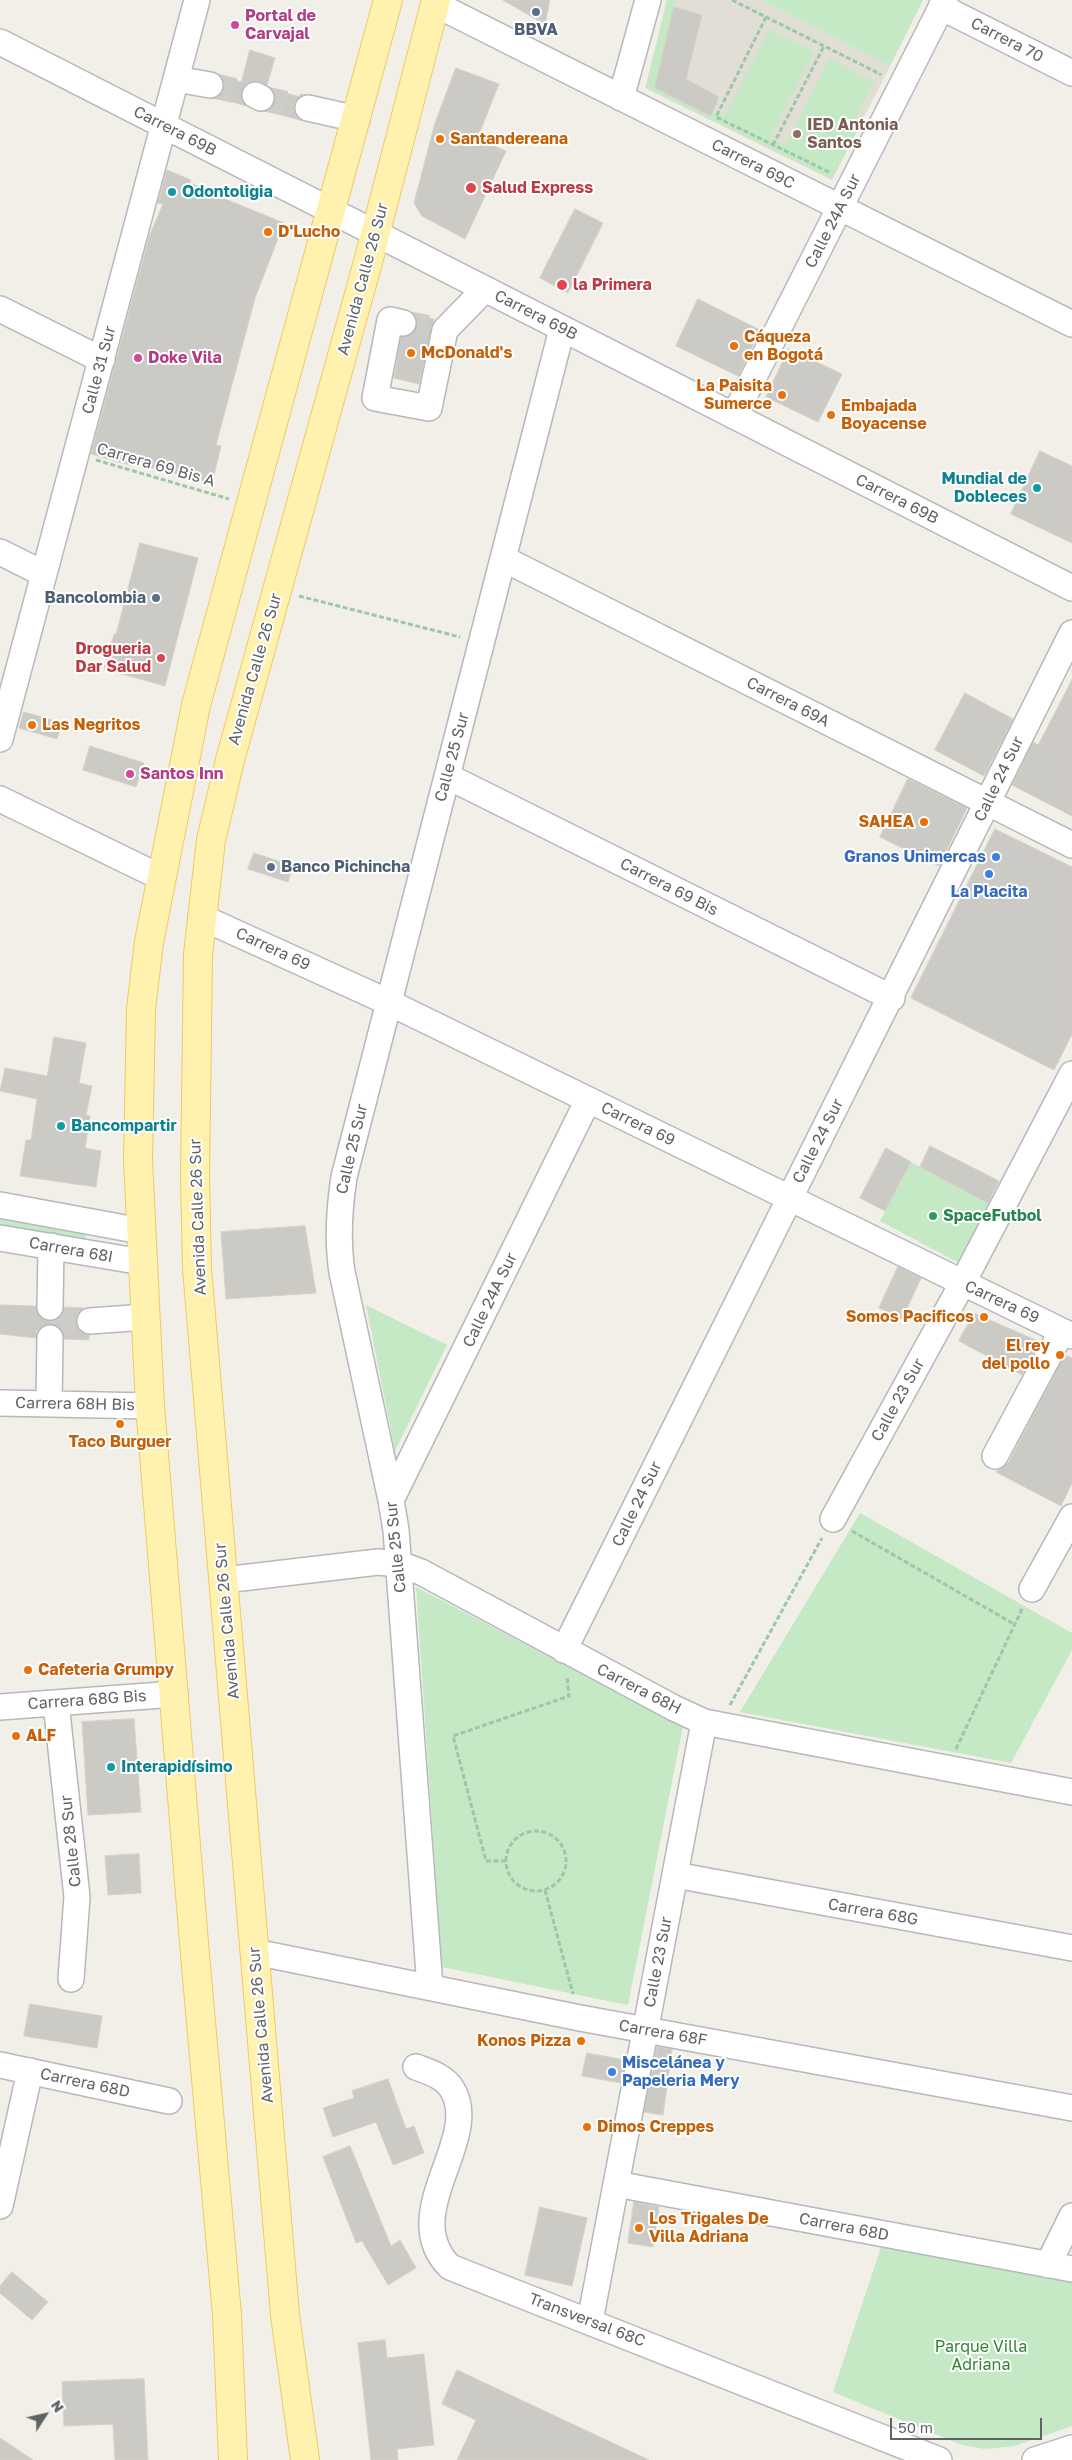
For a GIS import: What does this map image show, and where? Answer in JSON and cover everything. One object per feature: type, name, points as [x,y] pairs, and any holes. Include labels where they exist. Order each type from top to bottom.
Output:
[{"type":"main road","points":[[233,2460],[227,2315],[209,2121],[150,1406],[138,1160],[141,1009],[148,942],[196,705],[388,0]]},
{"type":"main road","name":"Avenida Calle 26 Sur","points":[[305,2460],[285,2315],[197,1268],[195,1177],[198,955],[211,840],[230,760],[376,233],[435,2]]},
{"type":"main road","points":[[209,2121],[208,2295],[215,2460]]},
{"type":"street","name":"Calle 31 Sur","points":[[0,739],[165,126],[197,0]]},
{"type":"street","points":[[621,98],[648,0]]},
{"type":"street","name":"Carrera 69C","points":[[435,2],[621,98],[1072,324]]},
{"type":"street","name":"Carrera 70","points":[[943,4],[1072,73]]},
{"type":"street","name":"Calle 24A Sur","points":[[734,416],[943,4]]},
{"type":"street","name":"Carrera 69B","points":[[0,42],[1072,588]]},
{"type":"street","points":[[176,79],[210,84]]},
{"type":"street","points":[[308,108],[357,119]]},
{"type":"street","points":[[403,323],[390,320],[376,398],[429,408],[438,329],[484,289]]},
{"type":"street","points":[[0,309],[102,360]]},
{"type":"street","name":"Calle 25 Sur","points":[[430,1987],[399,1564],[391,1500],[342,1272],[338,1245],[339,1209],[344,1177],[388,1002],[562,329]]},
{"type":"street","points":[[0,552],[44,574]]},
{"type":"street","name":"Carrera 69A","points":[[504,559],[1072,845]]},
{"type":"street","name":"Calle 24 Sur","points":[[564,1650],[789,1198],[892,998],[987,802],[1072,634]]},
{"type":"street","name":"Carrera 69 Bis","points":[[447,776],[892,998]]},
{"type":"street","points":[[0,799],[160,877]]},
{"type":"street","name":"Carrera 69","points":[[201,918],[388,1002],[1067,1334]]},
{"type":"street","name":"Calle 23 Sur","points":[[833,1520],[962,1284],[1072,1074]]},
{"type":"street","name":"Calle 24A Sur","points":[[391,1500],[588,1100]]},
{"type":"street","name":"Carrera 68I","points":[[0,1205],[141,1231]]},
{"type":"street","name":"Carrera 68I","points":[[0,1238],[142,1262]]},
{"type":"street","points":[[50,1307],[51,1246]]},
{"type":"street","points":[[90,1321],[146,1318]]},
{"type":"street","points":[[995,1456],[1067,1334]]},
{"type":"street","points":[[49,1404],[50,1338]]},
{"type":"street","name":"Carrera 68H Bis","points":[[0,1403],[150,1406]]},
{"type":"street","points":[[1032,1589],[1072,1517]]},
{"type":"street","name":"Carrera 68H","points":[[224,1580],[378,1562],[399,1564],[421,1572],[674,1708],[712,1723],[1072,1792]]},
{"type":"street","name":"Carrera 68G Bis","points":[[0,1707],[175,1694]]},
{"type":"street","name":"Calle 28 Sur","points":[[56,1703],[77,1897],[71,1979]]},
{"type":"street","name":"Calle 23 Sur","points":[[590,2321],[675,1875],[712,1723]]},
{"type":"street","name":"Carrera 68G","points":[[675,1875],[1072,1948]]},
{"type":"street","name":"Carrera 68F","points":[[254,1952],[580,2018],[1072,2108]]},
{"type":"street","name":"Carrera 68D","points":[[0,2065],[169,2100]]},
{"type":"street","name":"Transversal 68C","points":[[416,2067],[439,2076],[451,2088],[459,2106],[457,2128],[432,2218],[432,2238],[440,2257],[450,2266],[939,2460]]},
{"type":"street","points":[[0,2206],[30,2071]]},
{"type":"street","name":"Carrera 68D","points":[[616,2184],[1072,2270]]},
{"type":"street","points":[[1048,2265],[1072,2216]]},
{"type":"street","points":[[1035,2460],[1066,2453]]},
{"type":"path","points":[[732,0],[880,74],[876,82]]},
{"type":"path","points":[[766,17],[716,117],[831,174],[835,165]]},
{"type":"path","points":[[773,145],[824,46]]},
{"type":"path","name":"Carrera 69 Bis A","points":[[76,454],[229,499]]},
{"type":"path","points":[[299,596],[482,643]]},
{"type":"path","points":[[712,1723],[833,1520],[1014,1624]]},
{"type":"path","points":[[947,1768],[1032,1589]]},
{"type":"path","points":[[506,1861],[486,1861],[453,1736],[569,1696],[564,1650]]},
{"type":"path","points":[[532,1830],[543,1831],[552,1835],[560,1842],[566,1858],[566,1867],[562,1877],[554,1885],[545,1890],[527,1890],[518,1885],[508,1872],[506,1861],[507,1850],[512,1841],[520,1834],[532,1830]]},
{"type":"path","points":[[545,1890],[580,2018]]},
{"type":"shaded area","name":"IED Antonia Santos","points":[[667,0],[761,0],[890,66],[832,180],[645,88]]},
{"type":"green space","points":[[667,0],[676,0],[655,88],[710,116],[713,110],[725,116],[769,29],[814,52],[770,139],[785,145],[829,58],[874,82],[850,129],[856,133],[832,179],[646,88]]},
{"type":"green space","points":[[761,0],[923,0],[890,66]]},
{"type":"green space","name":"SpaceFutbol","points":[[911,1162],[990,1204],[959,1263],[880,1221]]},
{"type":"green space","points":[[0,1214],[87,1230],[85,1240],[0,1224]]},
{"type":"green space","points":[[366,1305],[447,1345],[395,1451]]},
{"type":"green space","points":[[860,1513],[1072,1633],[1072,1650],[1011,1763],[740,1712]]},
{"type":"green space","points":[[416,1587],[683,1726],[628,2005],[442,1967]]},
{"type":"green space","name":"Parque Villa Adriana","points":[[881,2247],[1072,2281],[1072,2426],[1015,2446],[985,2449],[962,2445],[833,2392]]},
{"type":"building","name":"BBVA","points":[[503,0],[550,0],[545,24]]},
{"type":"building","points":[[674,7],[702,15],[686,79],[719,97],[711,116],[655,88]]},
{"type":"building","points":[[250,50],[275,58],[267,85],[255,81],[247,83],[241,95],[246,106],[217,97],[224,88],[221,76],[241,82]]},
{"type":"building","points":[[456,68],[499,84],[477,139],[506,151],[465,239],[422,216],[414,203],[435,123]]},
{"type":"building","points":[[272,89],[300,97],[294,104],[294,112],[303,121],[267,111],[274,104],[275,97]]},
{"type":"building","points":[[167,170],[191,180],[190,183],[213,192],[213,194],[284,223],[255,298],[216,445],[221,446],[212,483],[133,463],[133,466],[91,454],[149,237],[163,204],[158,203]]},
{"type":"building","points":[[575,209],[603,223],[568,293],[540,278]]},
{"type":"building","points":[[698,299],[760,330],[738,376],[676,346]]},
{"type":"building","name":"McDonald's","points":[[414,314],[434,319],[419,384],[394,378],[401,337],[413,333],[417,327]]},
{"type":"building","points":[[789,349],[842,374],[818,422],[766,397]]},
{"type":"building","points":[[1040,451],[1072,466],[1072,543],[1011,514]]},
{"type":"building","points":[[140,543],[198,558],[165,686],[104,669],[114,634],[116,634]]},
{"type":"building","points":[[1072,680],[1072,816],[1012,785],[1033,742],[1038,745]]},
{"type":"building","points":[[965,693],[1013,719],[984,776],[935,750]]},
{"type":"building","points":[[24,712],[62,723],[57,739],[19,728]]},
{"type":"building","points":[[90,746],[144,763],[136,787],[83,770]]},
{"type":"building","name":"SAHEA","points":[[908,779],[967,808],[939,866],[880,837]]},
{"type":"building","points":[[995,829],[1072,867],[1072,1034],[1054,1070],[911,998]]},
{"type":"building","name":"Banco Pichincha","points":[[254,853],[293,866],[288,882],[248,869]]},
{"type":"building","points":[[54,1037],[86,1043],[79,1083],[92,1086],[86,1115],[90,1116],[85,1148],[101,1151],[96,1187],[20,1176],[26,1140],[31,1140],[37,1099],[0,1091],[5,1068],[47,1076]]},
{"type":"building","points":[[930,1146],[999,1181],[988,1203],[920,1167]]},
{"type":"building","points":[[886,1148],[911,1162],[885,1211],[860,1198]]},
{"type":"building","points":[[305,1226],[316,1293],[226,1299],[221,1232]]},
{"type":"building","points":[[898,1267],[921,1278],[902,1319],[879,1308]]},
{"type":"building","points":[[0,1305],[36,1306],[38,1314],[49,1321],[57,1319],[63,1314],[64,1307],[84,1308],[77,1314],[76,1322],[78,1329],[89,1335],[89,1340],[64,1339],[62,1331],[51,1324],[43,1326],[37,1331],[36,1338],[0,1334]]},
{"type":"building","points":[[974,1313],[1040,1342],[1022,1375],[959,1341]]},
{"type":"building","points":[[1065,1355],[1072,1358],[1072,1483],[1061,1506],[996,1472],[1008,1463]]},
{"type":"building","name":"Interapidísimo","points":[[134,1719],[141,1812],[88,1815],[82,1722]]},
{"type":"building","points":[[139,1854],[141,1893],[108,1895],[105,1856]]},
{"type":"building","points":[[30,2004],[102,2016],[97,2048],[24,2036]]},
{"type":"building","points":[[657,2047],[672,2049],[663,2115],[644,2112]]},
{"type":"building","points":[[587,2053],[625,2060],[621,2083],[582,2076]]},
{"type":"building","points":[[388,2079],[406,2129],[414,2126],[424,2153],[393,2165],[376,2122],[333,2137],[323,2108],[354,2098],[352,2091]]},
{"type":"building","points":[[350,2146],[391,2246],[400,2240],[416,2268],[388,2285],[362,2241],[356,2243],[323,2157]]},
{"type":"building","points":[[634,2202],[659,2207],[653,2247],[628,2243]]},
{"type":"building","points":[[540,2207],[587,2218],[572,2286],[525,2275]]},
{"type":"building","points":[[12,2272],[48,2302],[32,2320],[0,2293],[0,2286]]},
{"type":"building","points":[[385,2340],[387,2358],[424,2354],[434,2445],[397,2449],[398,2460],[371,2460],[358,2343]]},
{"type":"building","points":[[457,2370],[649,2460],[457,2460],[476,2420],[442,2404]]},
{"type":"building","points":[[144,2379],[148,2460],[115,2460],[113,2424],[64,2426],[62,2382]]},
{"type":"building","points":[[0,2438],[33,2460],[0,2460]]},
{"type":"tunnel","points":[[210,85],[255,95]]},
{"type":"tunnel","points":[[261,98],[308,108]]},
{"type":"tunnel","points":[[403,323],[432,328]]},
{"type":"tunnel","points":[[50,1324],[90,1321]]},
{"type":"place","name":"BBVA","points":[[536,12]]},
{"type":"place","name":"Portal de Carvajal","points":[[235,25]]},
{"type":"place","name":"IED Antonia Santos","points":[[797,134]]},
{"type":"place","name":"Santandereana","points":[[440,139]]},
{"type":"place","name":"Salud Express","points":[[471,188]]},
{"type":"place","name":"Odontoligia","points":[[172,192]]},
{"type":"place","name":"D'Lucho","points":[[268,232]]},
{"type":"place","name":"la Primera","points":[[562,285]]},
{"type":"place","name":"Cáqueza en Bogotá","points":[[734,346]]},
{"type":"place","name":"McDonald's","points":[[411,353]]},
{"type":"place","name":"Doke Vila","points":[[138,358]]},
{"type":"place","name":"La Paisita Sumerce","points":[[782,395]]},
{"type":"place","name":"Embajada Boyacense","points":[[831,415]]},
{"type":"place","name":"Mundial de Dobleces","points":[[1037,488]]},
{"type":"place","name":"Bancolombia","points":[[156,598]]},
{"type":"place","name":"Drogueria Dar Salud","points":[[161,658]]},
{"type":"place","name":"Las Negritos","points":[[32,725]]},
{"type":"place","name":"Santos Inn","points":[[130,774]]},
{"type":"place","name":"SAHEA","points":[[924,822]]},
{"type":"place","name":"Granos Unimercas","points":[[996,857]]},
{"type":"place","name":"Banco Pichincha","points":[[271,867]]},
{"type":"place","name":"La Placita","points":[[989,874]]},
{"type":"place","name":"Bancompartir","points":[[61,1126]]},
{"type":"place","name":"SpaceFutbol","points":[[933,1216]]},
{"type":"place","name":"Somos Pacificos","points":[[984,1317]]},
{"type":"place","name":"El rey del pollo","points":[[1060,1355]]},
{"type":"place","name":"Taco Burguer","points":[[120,1424]]},
{"type":"place","name":"Cafeteria Grumpy","points":[[28,1670]]},
{"type":"place","name":"ALF","points":[[16,1736]]},
{"type":"place","name":"Interapidísimo","points":[[111,1767]]},
{"type":"place","name":"Konos Pizza","points":[[581,2041]]},
{"type":"place","name":"Miscelánea y Papeleria Mery","points":[[612,2072]]},
{"type":"place","name":"Dimos Creppes","points":[[587,2127]]},
{"type":"place","name":"Los Trigales De Villa Adriana","points":[[639,2228]]}]
